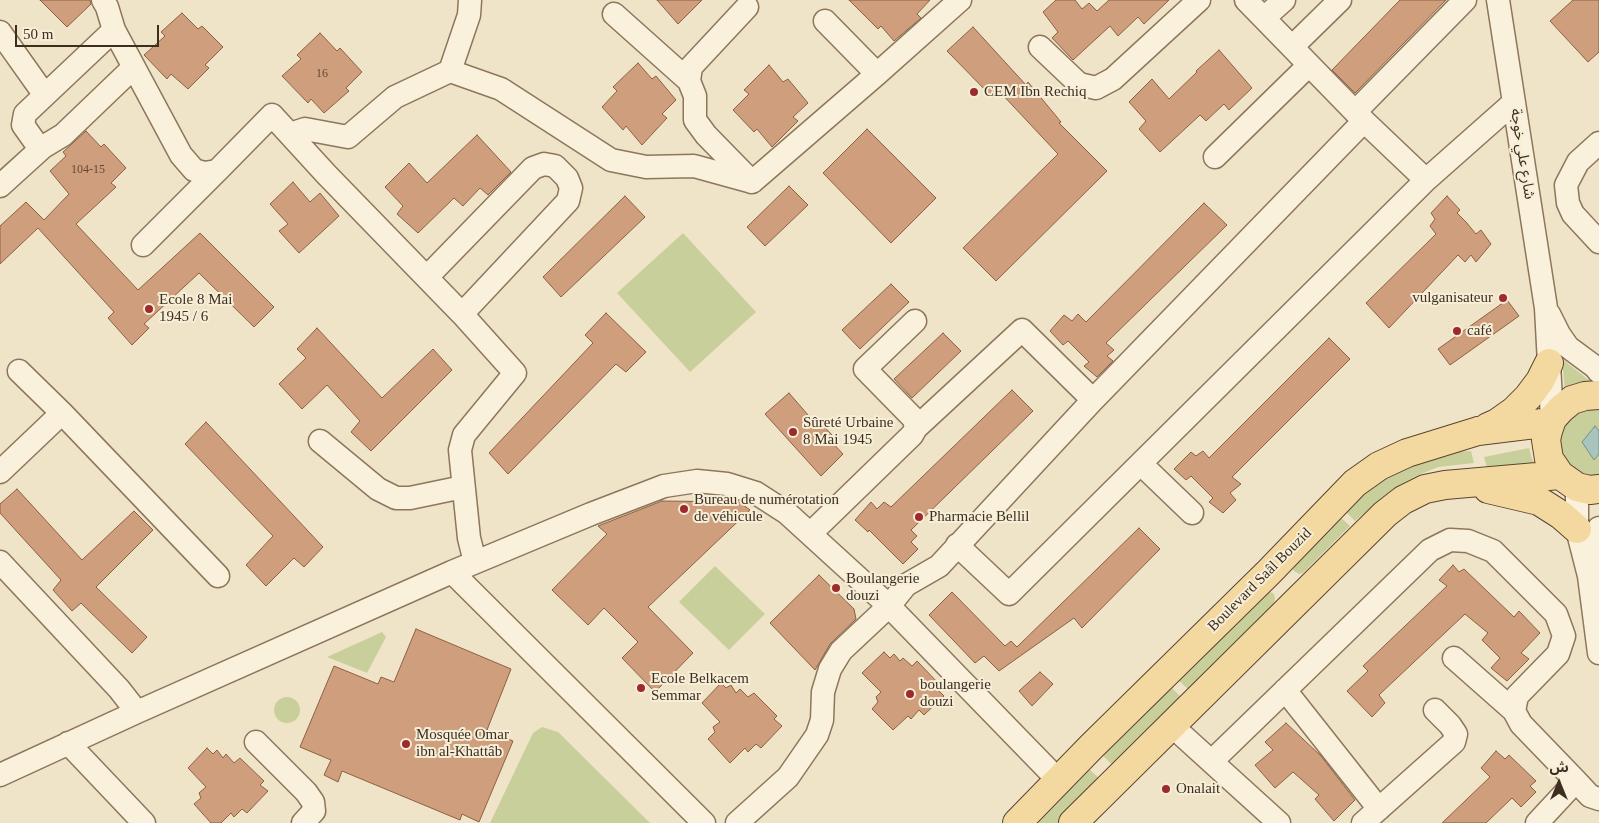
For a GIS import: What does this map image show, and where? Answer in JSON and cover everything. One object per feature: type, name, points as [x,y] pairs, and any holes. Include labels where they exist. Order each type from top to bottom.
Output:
[{"type":"main road","points":[[1478,431],[1497,423],[1514,412],[1540,381],[1549,363]]},
{"type":"main road","points":[[1578,484],[1549,459],[1547,450],[1548,431],[1551,421],[1560,409],[1572,400],[1585,396],[1599,395]]},
{"type":"main road","name":"Boulevard Saâl Bouzid","points":[[1017,823],[1058,780],[1269,572],[1355,483],[1379,466],[1407,453],[1478,431],[1551,421]]},
{"type":"main road","points":[[1073,823],[1385,514],[1403,500],[1425,489],[1444,485],[1578,484]]},
{"type":"main road","points":[[1444,485],[1493,490],[1539,501],[1561,515],[1588,528]]},
{"type":"main road","points":[[1269,572],[1298,601]]},
{"type":"street","points":[[103,0],[114,30],[181,155],[194,170],[204,173],[217,171]]},
{"type":"street","points":[[450,71],[469,14],[470,0]]},
{"type":"street","points":[[752,182],[960,0]]},
{"type":"street","points":[[1040,47],[1079,84],[1096,88],[1113,79],[1199,0]]},
{"type":"street","points":[[1246,0],[1360,117],[1426,180]]},
{"type":"street","points":[[1264,18],[1284,0]]},
{"type":"street","points":[[1292,47],[1340,0]]},
{"type":"street","points":[[736,823],[788,777],[817,735],[822,720],[823,692],[830,669],[841,651],[889,606],[906,585],[939,566],[1092,400],[1360,117],[1465,0]]},
{"type":"street","name":"شارع علي خوجة","points":[[1498,0],[1546,308]]},
{"type":"street","points":[[689,80],[691,67],[747,7]]},
{"type":"street","points":[[614,14],[689,80],[695,96],[695,120],[706,135],[752,182]]},
{"type":"street","points":[[825,21],[877,74]]},
{"type":"street","points":[[40,149],[23,125],[23,119],[28,109],[114,30]]},
{"type":"street","points":[[0,32],[44,94]]},
{"type":"street","points":[[1214,157],[1309,65]]},
{"type":"street","points":[[0,186],[40,149],[63,135],[134,67]]},
{"type":"street","points":[[290,134],[305,129],[348,137],[395,97],[450,71],[501,90],[611,160],[646,167],[694,166],[752,182]]},
{"type":"street","points":[[958,545],[1009,594],[1426,180],[1513,103]]},
{"type":"street","points":[[143,245],[272,116],[462,314],[515,373],[464,435],[460,450],[469,538],[475,562]]},
{"type":"street","points":[[1599,143],[1578,162],[1566,185],[1568,203],[1573,214],[1599,242]]},
{"type":"street","points":[[427,277],[532,168],[544,164],[555,166],[567,178],[571,188],[568,201],[462,314]]},
{"type":"street","points":[[1546,308],[1551,421]]},
{"type":"street","points":[[1546,308],[1568,347],[1598,369]]},
{"type":"street","points":[[915,321],[865,369],[914,420],[916,428]]},
{"type":"street","points":[[810,534],[912,435],[916,428],[1022,330],[1092,400]]},
{"type":"street","points":[[19,371],[62,413],[218,576]]},
{"type":"street","points":[[0,472],[62,413]]},
{"type":"street","points":[[320,441],[378,489],[396,498],[410,498],[463,487]]},
{"type":"street","points":[[1141,464],[1192,513]]},
{"type":"street","points":[[0,775],[475,562],[664,486],[697,481],[727,484],[756,492],[787,513],[889,606],[1058,780]]},
{"type":"street","points":[[1578,484],[1588,528],[1589,576],[1599,653]]},
{"type":"street","points":[[1212,761],[1430,550],[1450,540],[1468,541],[1493,551],[1556,614],[1564,636],[1558,654],[1518,696],[1514,711]]},
{"type":"street","points":[[0,562],[120,689],[137,712]]},
{"type":"street","points":[[452,572],[704,823]]},
{"type":"street","points":[[1454,658],[1514,711],[1521,724],[1590,796],[1599,799]]},
{"type":"street","points":[[1285,690],[1371,816],[1454,742],[1456,734],[1435,710]]},
{"type":"street","points":[[1171,725],[1279,823]]},
{"type":"street","points":[[256,742],[306,792],[313,802],[314,811],[306,822]]},
{"type":"street","points":[[68,743],[144,823]]},
{"type":"street","points":[[1537,823],[1576,781]]},
{"type":"green space","points":[[683,233],[756,312],[690,372],[617,293]]},
{"type":"green space","points":[[1562,359],[1590,381],[1565,391]]},
{"type":"green space","points":[[1599,408],[1599,477],[1587,477],[1569,468],[1560,451],[1560,431],[1565,422],[1580,410]]},
{"type":"green space","points":[[1529,448],[1532,459],[1539,469],[1487,468],[1484,457]]},
{"type":"green space","points":[[1471,451],[1474,463],[1438,467],[1416,476],[1385,495],[1355,521],[1345,511],[1356,500],[1398,471],[1451,452]]},
{"type":"green space","points":[[1338,515],[1350,526],[1303,573],[1299,574],[1294,571],[1292,567]]},
{"type":"green space","points":[[715,566],[765,614],[729,650],[679,602]]},
{"type":"green space","points":[[1267,591],[1273,593],[1274,603],[1189,690],[1177,679]]},
{"type":"green space","points":[[382,632],[386,637],[367,673],[327,657]]},
{"type":"green space","points":[[1170,686],[1182,698],[1116,768],[1103,756]]},
{"type":"green space","points":[[287,697],[296,701],[300,710],[296,719],[287,723],[278,719],[274,710],[278,701]]},
{"type":"green space","points":[[542,727],[558,732],[650,823],[490,823],[533,733]]},
{"type":"green space","points":[[1088,768],[1101,780],[1060,823],[1036,823]]},
{"type":"water","points":[[1595,426],[1599,431],[1599,454],[1594,460],[1582,442]]},
{"type":"building","points":[[40,0],[90,0],[91,4],[67,27]]},
{"type":"building","points":[[657,0],[702,0],[678,24]]},
{"type":"building","points":[[849,0],[930,0],[917,14],[921,18],[894,41],[881,26],[878,29]]},
{"type":"building","points":[[1056,0],[1075,0],[1082,9],[1089,3],[1097,11],[1109,0],[1169,0],[1144,24],[1138,17],[1118,36],[1110,26],[1073,60],[1052,38],[1058,32],[1043,12]]},
{"type":"building","points":[[1400,0],[1446,0],[1355,93],[1332,70]]},
{"type":"building","points":[[1573,0],[1599,0],[1599,52],[1588,62],[1550,21]]},
{"type":"building","points":[[182,13],[198,29],[202,26],[223,47],[205,65],[209,68],[188,89],[171,74],[167,79],[144,55],[165,36],[161,32]]},
{"type":"building","points":[[973,27],[1026,85],[1028,82],[1061,122],[1059,123],[1107,171],[996,281],[963,248],[1058,154],[999,91],[993,98],[947,51]]},
{"type":"building","points":[[320,33],[337,51],[340,48],[362,72],[346,88],[349,91],[324,113],[311,99],[308,103],[282,76],[301,59],[297,55]]},
{"type":"building","points":[[1219,50],[1252,88],[1229,110],[1224,104],[1206,121],[1200,115],[1160,152],[1139,129],[1146,121],[1129,102],[1152,79],[1169,99]]},
{"type":"building","points":[[638,63],[652,79],[656,76],[676,100],[662,114],[667,118],[642,145],[626,126],[623,130],[602,107],[617,91],[613,87]]},
{"type":"building","points":[[769,65],[783,82],[788,79],[808,103],[793,117],[798,121],[772,147],[757,129],[754,132],[733,110],[749,94],[744,90]]},
{"type":"building","points":[[867,129],[936,198],[891,243],[823,173]]},
{"type":"building","points":[[86,131],[101,147],[104,144],[126,168],[111,183],[116,187],[76,224],[138,290],[200,233],[274,307],[254,327],[199,273],[144,324],[149,328],[132,345],[108,318],[114,312],[38,228],[0,264],[0,226],[26,202],[44,220],[69,194],[50,171],[66,156],[63,152]]},
{"type":"building","points":[[477,135],[511,172],[488,195],[480,188],[463,206],[454,198],[418,233],[397,214],[403,206],[385,187],[409,163],[427,183]]},
{"type":"building","points":[[293,182],[310,202],[320,193],[339,216],[299,253],[279,231],[288,224],[270,204]]},
{"type":"building","points":[[789,186],[808,205],[765,246],[747,227]]},
{"type":"building","points":[[625,196],[645,217],[561,297],[543,277]]},
{"type":"building","points":[[1447,196],[1460,210],[1457,213],[1476,234],[1481,230],[1491,244],[1476,262],[1471,255],[1465,262],[1458,255],[1389,328],[1366,303],[1436,234],[1430,226],[1435,219],[1431,213]]},
{"type":"building","points":[[1204,203],[1227,225],[1106,343],[1114,350],[1107,356],[1113,361],[1097,377],[1084,366],[1089,362],[1068,341],[1063,345],[1050,331],[1064,315],[1072,321],[1078,314],[1086,322]]},
{"type":"building","points":[[891,284],[909,302],[860,349],[842,330]]},
{"type":"building","points":[[1507,300],[1519,316],[1450,365],[1438,349]]},
{"type":"building","points":[[606,313],[646,352],[626,372],[616,364],[508,474],[489,453],[593,343],[585,335]]},
{"type":"building","points":[[317,328],[382,398],[433,349],[452,370],[371,451],[351,432],[360,421],[327,385],[302,409],[279,384],[306,358],[297,349]]},
{"type":"building","points":[[943,333],[961,351],[912,398],[894,379]]},
{"type":"building","points":[[1329,338],[1350,359],[1232,477],[1241,484],[1230,493],[1236,500],[1223,513],[1209,502],[1213,498],[1191,476],[1186,480],[1174,469],[1191,452],[1196,456],[1203,451],[1209,458]]},
{"type":"building","points":[[1012,390],[1033,411],[911,530],[917,536],[911,542],[918,549],[903,564],[869,530],[868,532],[855,520],[871,502],[877,509],[884,502],[891,507]]},
{"type":"building","points":[[789,393],[815,423],[818,420],[832,435],[829,439],[843,454],[821,476],[765,414]]},
{"type":"building","points":[[206,422],[323,547],[304,567],[294,558],[266,586],[246,565],[273,536],[185,444]]},
{"type":"building","points":[[17,489],[82,560],[134,511],[153,530],[96,587],[147,637],[132,653],[81,603],[72,611],[53,590],[61,580],[0,513],[0,504]]},
{"type":"building","points":[[662,501],[739,502],[750,510],[648,607],[693,653],[655,692],[622,658],[638,642],[604,608],[588,625],[552,590],[607,534],[598,526]]},
{"type":"building","points":[[1139,528],[1160,549],[1082,628],[1074,618],[999,671],[984,656],[975,663],[929,615],[952,592],[1005,646],[1011,641],[1017,647]]},
{"type":"building","points":[[1453,565],[1459,572],[1464,569],[1514,617],[1519,611],[1540,633],[1521,653],[1529,659],[1507,681],[1491,668],[1500,658],[1482,640],[1488,633],[1465,614],[1379,695],[1385,703],[1372,717],[1347,691],[1368,671],[1363,666],[1447,586],[1439,580]]},
{"type":"building","points":[[819,575],[854,609],[856,619],[830,644],[815,670],[770,623]]},
{"type":"building","name":"Mosquée Omar ibn al-Khattâb","points":[[416,629],[511,669],[487,730],[513,741],[479,822],[462,814],[460,820],[342,771],[338,782],[324,775],[331,760],[300,747],[334,666],[378,684],[381,677],[394,682]]},
{"type":"building","name":"boulangerie douzi","points":[[884,652],[890,658],[894,654],[900,661],[903,658],[912,666],[917,661],[941,686],[937,689],[944,696],[924,715],[919,710],[911,719],[908,716],[893,730],[872,709],[878,702],[876,697],[881,692],[862,673]]},
{"type":"building","points":[[1040,672],[1053,684],[1032,706],[1019,691]]},
{"type":"building","points":[[721,683],[726,688],[731,685],[736,693],[740,689],[748,697],[754,693],[777,716],[774,719],[782,726],[761,748],[756,744],[748,752],[745,748],[730,763],[708,739],[715,732],[713,727],[720,722],[702,703]]},
{"type":"building","points":[[1286,723],[1321,756],[1355,800],[1334,821],[1315,799],[1319,795],[1293,772],[1275,788],[1255,765],[1273,750],[1265,742]]},
{"type":"building","points":[[207,748],[213,754],[217,750],[223,758],[226,754],[234,763],[240,758],[264,781],[260,785],[268,791],[247,813],[242,809],[234,817],[231,813],[221,823],[211,823],[194,804],[201,798],[199,793],[206,787],[188,768]]},
{"type":"building","points":[[1496,751],[1505,759],[1509,755],[1536,781],[1530,786],[1536,792],[1521,807],[1512,798],[1486,823],[1442,823],[1490,777],[1481,768]]},
{"type":"place","name":"CEM Ibn Rechiq","points":[[974,92]]},
{"type":"place","name":"vulganisateur","points":[[1503,298]]},
{"type":"place","name":"Ecole 8 Mai 1945 / 6","points":[[149,309]]},
{"type":"place","name":"café","points":[[1457,331]]},
{"type":"place","name":"Sûreté Urbaine 8 Mai 1945","points":[[793,432]]},
{"type":"place","name":"Bureau de numérotation de véhicule","points":[[684,509]]},
{"type":"place","name":"Pharmacie Bellil","points":[[919,517]]},
{"type":"place","name":"Boulangerie douzi","points":[[836,588]]},
{"type":"place","name":"Ecole Belkacem Semmar","points":[[641,688]]},
{"type":"place","name":"boulangerie douzi","points":[[910,694]]},
{"type":"place","name":"Mosquée Omar ibn al-Khattâb","points":[[406,744]]},
{"type":"place","name":"Onalait","points":[[1166,789]]}]
